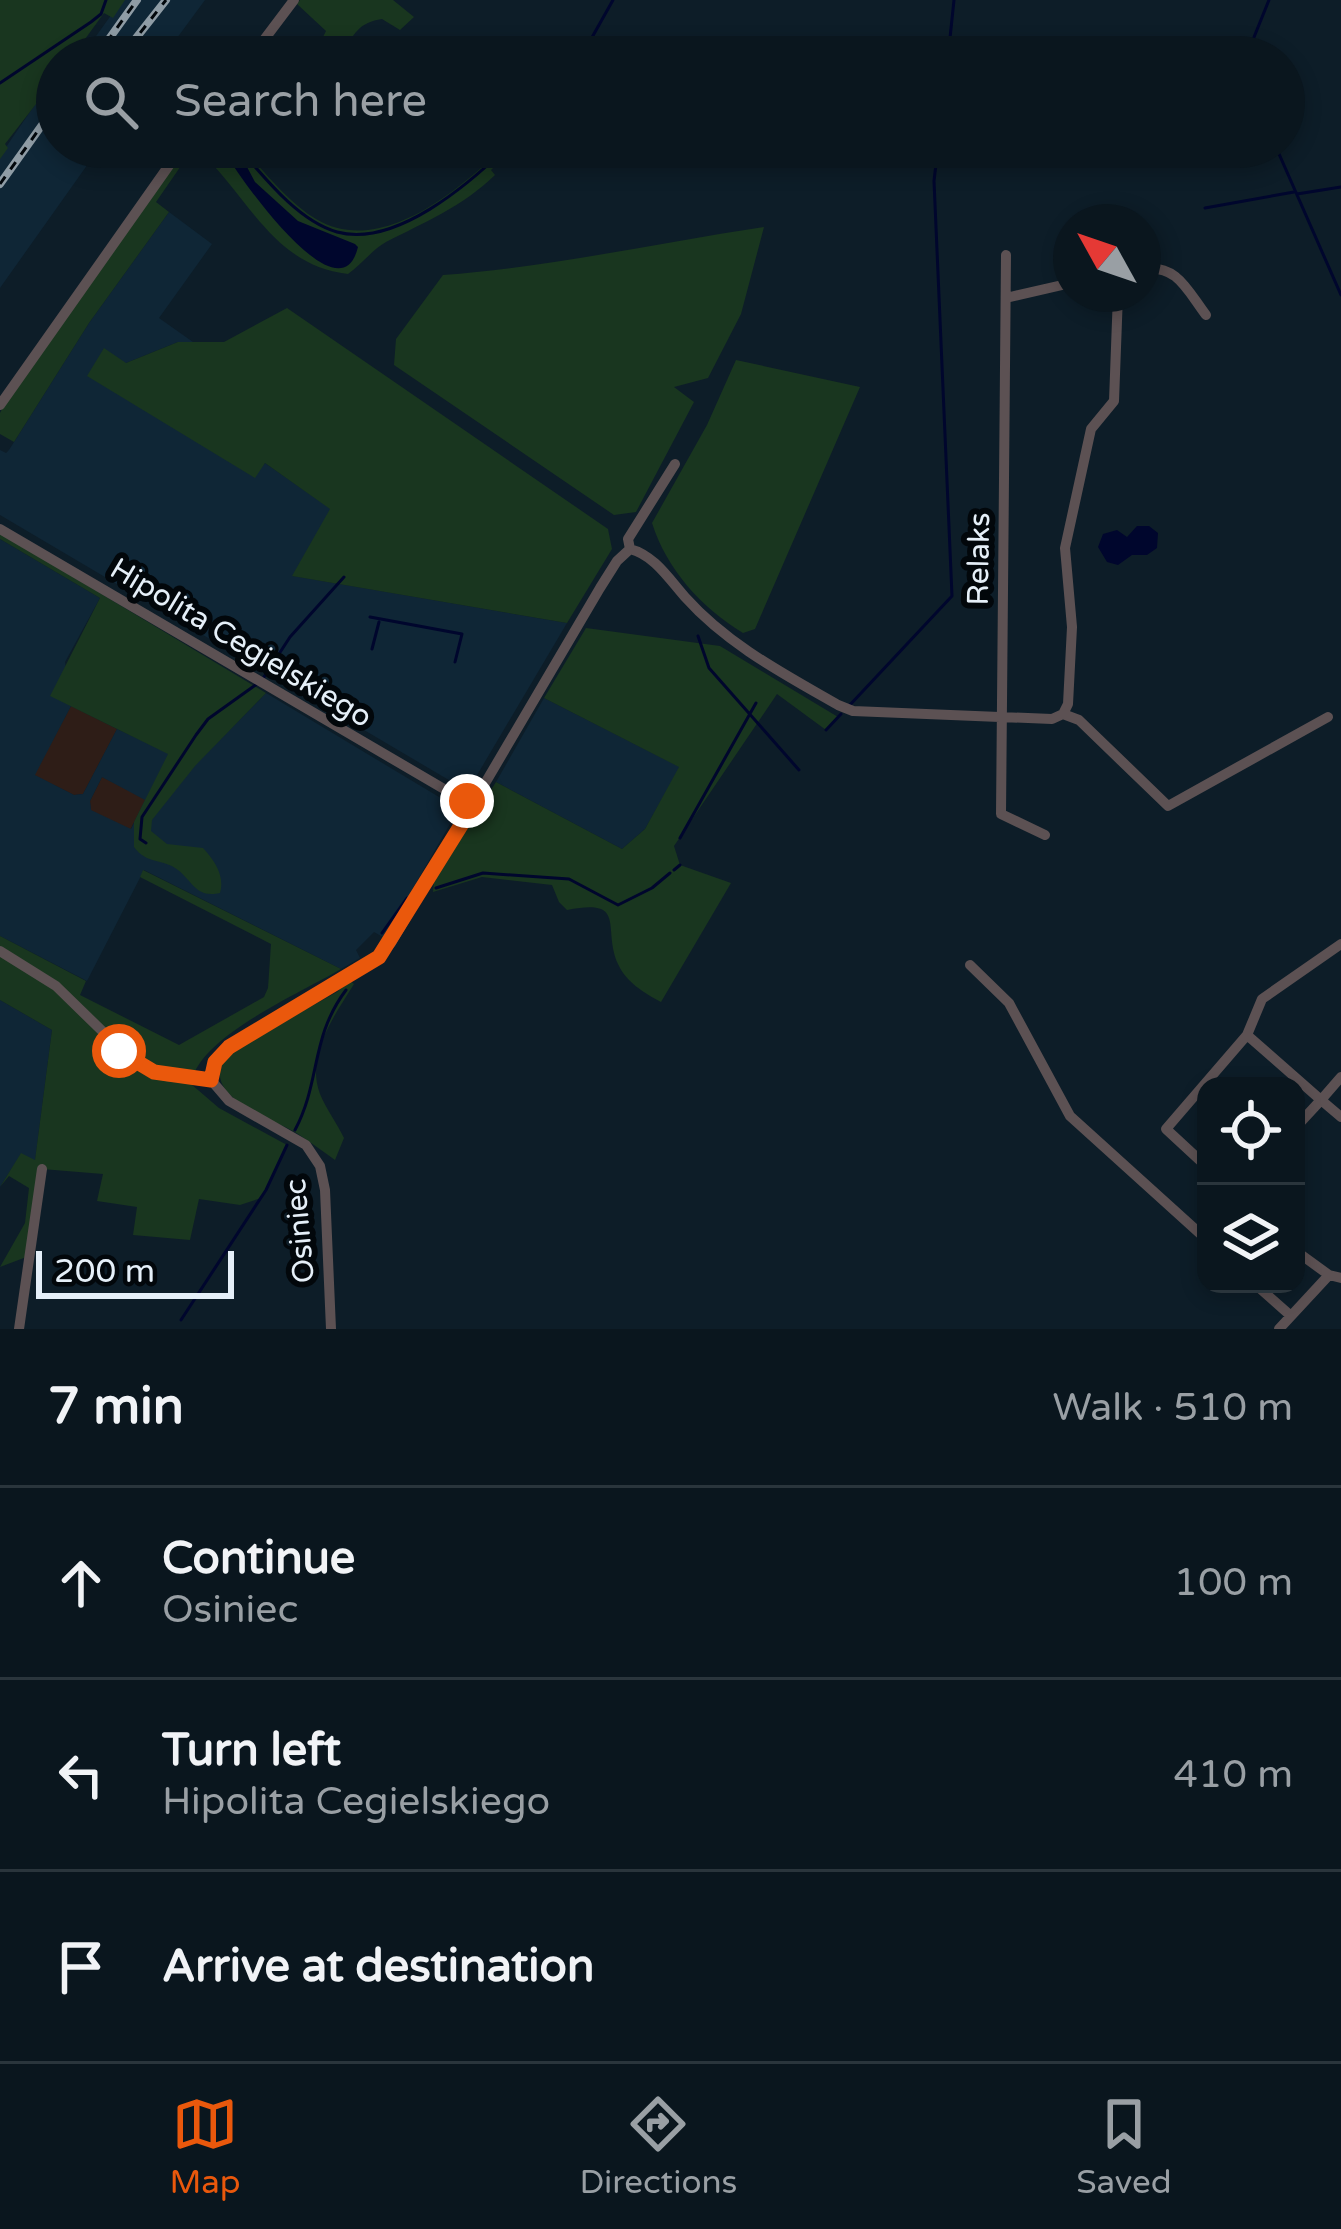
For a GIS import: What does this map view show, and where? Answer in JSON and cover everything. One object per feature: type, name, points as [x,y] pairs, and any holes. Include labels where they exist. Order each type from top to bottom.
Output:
[{"type":"street","points":[[267,36],[295,0]]},
{"type":"street","points":[[0,405],[167,168]]},
{"type":"street","name":"Relaks","points":[[1006,255],[1000,814],[1045,835]]},
{"type":"street","points":[[1161,267],[1174,272],[1206,315]]},
{"type":"street","points":[[1006,298],[1053,288]]},
{"type":"street","points":[[615,530],[648,556],[736,644],[846,709],[1052,718],[1063,713],[1067,704],[1072,627],[1065,548],[1091,429],[1114,401],[1117,312]]},
{"type":"street","points":[[211,1080],[215,1062],[229,1047],[379,957],[675,464]]},
{"type":"street","name":"Hipolita Cegielskiego","points":[[0,530],[473,806]]},
{"type":"street","points":[[1063,713],[1079,720],[1168,806],[1328,717]]},
{"type":"street","points":[[458,798],[465,819]]},
{"type":"street","points":[[1211,1077],[1247,1035],[1262,999],[1341,944]]},
{"type":"street","name":"Osiniec","points":[[0,951],[56,986],[135,1063],[165,1076],[211,1080],[229,1101],[299,1140],[314,1155],[325,1190],[332,1329]]},
{"type":"street","points":[[970,965],[1009,1003],[1070,1116],[1197,1232]]},
{"type":"street","points":[[1247,1035],[1341,1118]]},
{"type":"street","points":[[1305,1117],[1341,1077]]},
{"type":"street","points":[[1197,1093],[1166,1129],[1197,1158]]},
{"type":"street","points":[[19,1329],[42,1169]]},
{"type":"street","points":[[1279,1329],[1335,1276],[1305,1257]]},
{"type":"street","points":[[1266,1293],[1291,1316]]},
{"type":"shaded area","points":[[122,0],[205,0],[178,36],[96,36]]},
{"type":"shaded area","points":[[36,103],[36,168],[85,168],[0,288],[0,156]]},
{"type":"shaded area","points":[[169,212],[212,244],[159,318],[193,342],[178,342],[126,363],[254,477],[265,463],[331,509],[293,576],[567,623],[470,787],[464,789],[0,515],[0,450],[9,450],[89,323]]},
{"type":"shaded area","points":[[0,539],[100,598],[65,662],[71,706],[35,775],[74,795],[83,794],[117,729],[195,765],[266,693],[449,803],[454,817],[383,937],[374,932],[356,950],[360,958],[341,969],[144,870],[87,981],[0,936]],"holes":[[[102,777],[145,800],[131,829],[91,810],[90,801]]]},
{"type":"shaded area","points":[[544,698],[680,767],[645,829],[622,849],[496,782]]},
{"type":"shaded area","points":[[71,706],[117,729],[83,794],[74,795],[34,775]]},
{"type":"shaded area","points":[[102,777],[146,799],[130,830],[91,811],[90,801]]},
{"type":"shaded area","points":[[0,1000],[52,1030],[35,1161],[21,1154],[0,1187]]},
{"type":"green space","points":[[0,0],[125,0],[113,18],[104,13],[87,36],[36,36],[36,104],[5,144],[8,148],[0,159]]},
{"type":"green space","points":[[300,0],[393,0],[414,17],[400,30],[382,19],[362,26],[353,36],[324,36],[326,31],[297,4]]},
{"type":"green space","points":[[172,168],[179,168],[156,202],[169,212],[89,323],[14,442],[0,434],[0,413]]},
{"type":"green space","points":[[216,168],[261,168],[316,219],[341,229],[367,230],[418,213],[480,168],[493,168],[495,175],[443,213],[386,242],[348,274],[299,257],[263,225]]},
{"type":"green space","points":[[764,227],[741,314],[708,378],[674,387],[694,402],[636,512],[614,515],[394,365],[396,339],[443,275],[564,261]]},
{"type":"green space","points":[[287,308],[608,529],[612,549],[567,623],[292,576],[330,509],[265,463],[255,478],[87,376],[104,348],[126,363],[178,342],[224,342]]},
{"type":"green space","points":[[736,360],[860,387],[755,629],[743,633],[687,586],[652,523],[707,425]]},
{"type":"green space","points":[[0,533],[266,693],[195,766],[152,820],[151,831],[167,844],[203,848],[218,869],[220,893],[200,891],[178,870],[134,847],[134,822],[168,754],[50,696],[100,598],[0,539]]},
{"type":"green space","points":[[586,628],[720,646],[838,717],[826,730],[777,694],[674,846],[680,865],[731,883],[661,1002],[621,970],[606,912],[586,907],[567,910],[552,885],[482,877],[433,892],[434,880],[496,782],[622,849],[645,829],[679,767],[544,698]]},
{"type":"green space","points":[[143,870],[341,969],[231,1033],[211,1050],[191,1084],[219,1108],[287,1145],[261,1198],[240,1205],[199,1199],[190,1240],[133,1235],[137,1207],[97,1201],[103,1174],[42,1169],[29,1256],[0,1267],[25,1223],[29,1188],[9,1176],[0,1187],[21,1153],[35,1160],[52,1030],[0,1000],[0,936],[86,981],[80,995],[179,1045],[264,997],[268,988],[271,944],[140,877]]},
{"type":"green space","points":[[350,981],[354,984],[324,1036],[316,1065],[320,1094],[344,1138],[335,1160],[237,1101],[220,1079],[221,1066],[231,1051]]},
{"type":"water","points":[[248,168],[255,182],[298,221],[355,244],[358,247],[348,265],[332,267],[312,256],[290,237],[235,169]]},
{"type":"water","points":[[1137,526],[1149,526],[1158,533],[1157,548],[1118,565],[1107,562],[1098,547],[1103,534],[1117,530],[1127,537]]},
{"type":"waterway","points":[[70,36],[101,14],[106,0]]},
{"type":"waterway","points":[[593,36],[613,0]]},
{"type":"waterway","points":[[950,36],[954,0]]},
{"type":"waterway","points":[[1254,36],[1269,0]]},
{"type":"waterway","points":[[0,83],[36,59]]},
{"type":"waterway","points":[[257,168],[309,218],[337,232],[359,234],[406,222],[484,168]]},
{"type":"waterway","points":[[848,707],[952,596],[936,168]]},
{"type":"waterway","points":[[1285,168],[1341,295]]},
{"type":"waterway","points":[[1297,194],[1341,187]]},
{"type":"waterway","points":[[1205,208],[1294,192]]},
{"type":"waterway","points":[[264,677],[290,637],[344,577]]},
{"type":"waterway","points":[[370,617],[462,634],[455,662]]},
{"type":"waterway","points":[[372,649],[379,622]]},
{"type":"waterway","points":[[698,636],[709,668],[799,770]]},
{"type":"waterway","points":[[146,843],[140,839],[142,817],[196,735],[208,719],[257,684]]},
{"type":"waterway","points":[[680,838],[756,703]]},
{"type":"waterway","points":[[826,730],[841,714]]},
{"type":"waterway","points":[[674,870],[680,865]]},
{"type":"waterway","points":[[436,888],[483,873],[569,879],[618,905],[670,873]]},
{"type":"waterway","points":[[382,933],[407,898]]},
{"type":"waterway","points":[[295,1130],[326,1025],[346,990]]},
{"type":"waterway","points":[[181,1320],[266,1190],[287,1145]]},
{"type":"railway","points":[[111,36],[137,0]]},
{"type":"railway","points":[[138,36],[166,0]]},
{"type":"railway","points":[[0,184],[36,133]]},
{"type":"route","points":[[119,1051],[154,1072],[211,1080],[215,1062],[229,1047],[379,957],[473,806],[467,801]]}]
